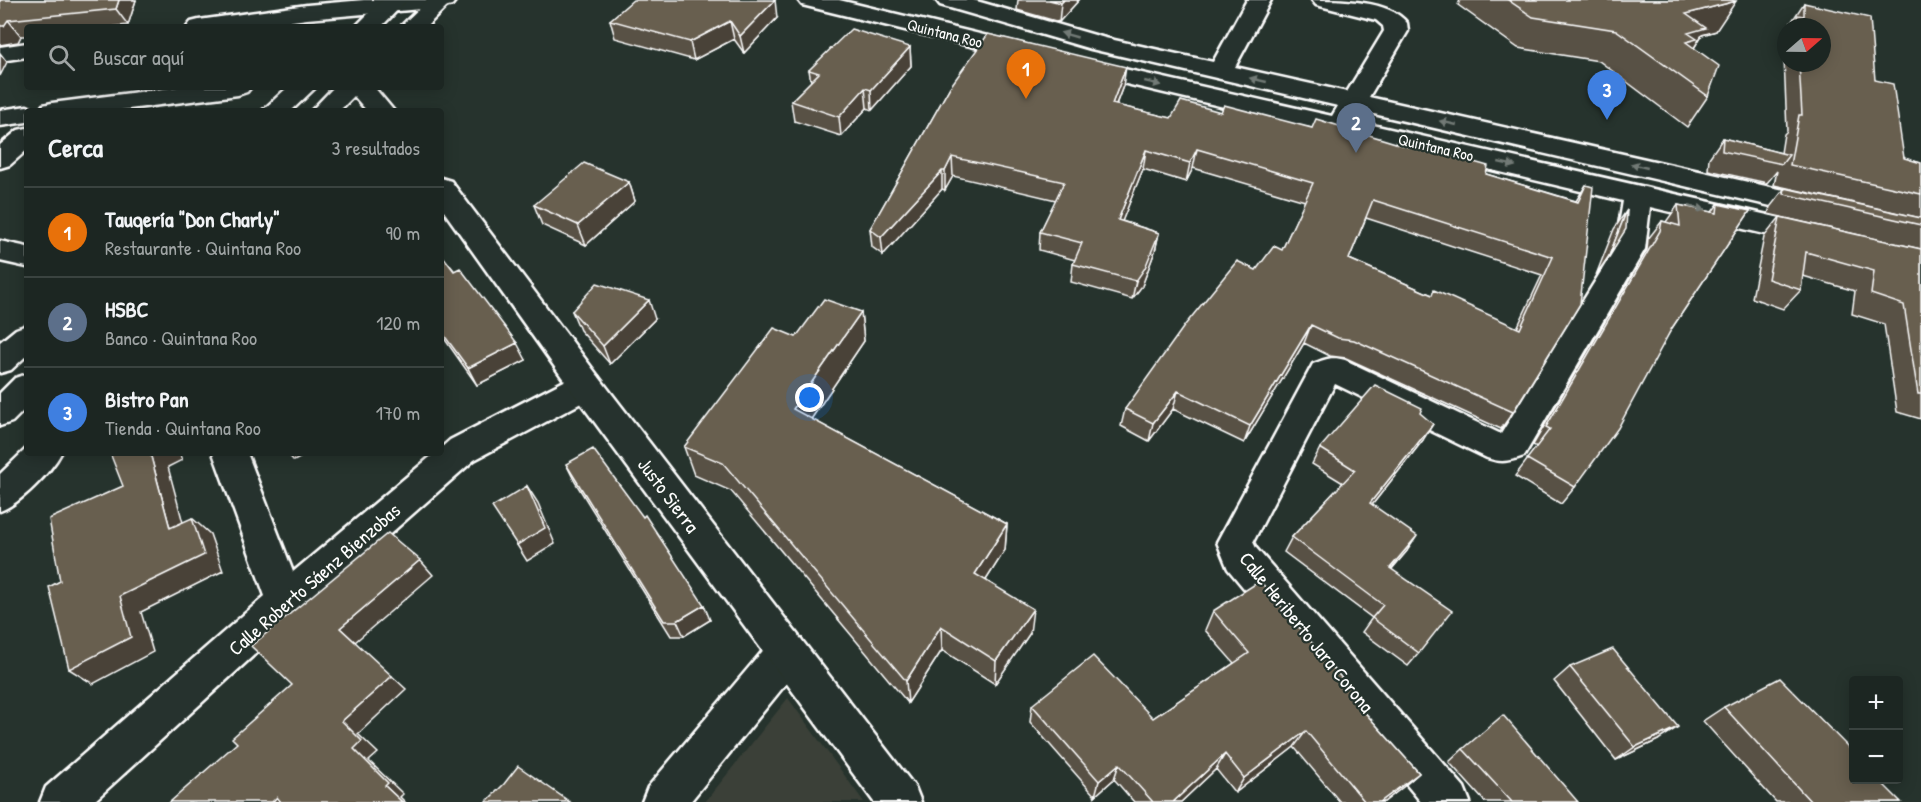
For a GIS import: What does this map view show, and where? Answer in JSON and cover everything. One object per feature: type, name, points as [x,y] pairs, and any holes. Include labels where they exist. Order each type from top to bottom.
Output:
[{"type":"street","points":[[221,24],[393,2],[442,0]]},
{"type":"street","points":[[415,24],[442,0]]},
{"type":"street","name":"Quintana Roo","points":[[810,0],[1075,65],[1842,242]]},
{"type":"street","name":"Quintana Roo","points":[[948,0],[1100,44],[1226,61],[1851,214]]},
{"type":"street","points":[[1226,61],[1259,0]]},
{"type":"street","points":[[1324,0],[1384,15],[1395,23],[1396,31],[1339,125]]},
{"type":"street","points":[[370,24],[393,2]]},
{"type":"street","points":[[0,54],[24,50]]},
{"type":"street","points":[[56,108],[64,90]]},
{"type":"street","points":[[99,108],[172,103],[226,90]]},
{"type":"street","points":[[278,108],[300,90]]},
{"type":"street","points":[[327,108],[347,90]]},
{"type":"street","points":[[363,90],[378,108]]},
{"type":"street","points":[[0,118],[24,114]]},
{"type":"street","points":[[0,159],[24,139]]},
{"type":"street","name":"Justo Sierra","points":[[444,191],[586,385],[900,802]]},
{"type":"street","name":"Calle Heriberto Jara Corona","points":[[1449,802],[1241,558],[1235,542],[1324,373],[1334,369],[1499,448],[1512,446],[1630,249],[1638,194]]},
{"type":"street","points":[[0,361],[24,340]]},
{"type":"street","name":"Calle Roberto Sáenz Bienzobas","points":[[60,802],[462,450],[586,385]]},
{"type":"street","points":[[0,413],[24,390]]},
{"type":"street","points":[[0,496],[41,456]]},
{"type":"street","points":[[231,456],[286,602]]},
{"type":"street","points":[[663,802],[787,652]]},
{"type":"shaded area","points":[[788,698],[864,802],[705,802]]},
{"type":"building","points":[[0,0],[119,0],[116,9],[8,20],[4,26],[0,26]]},
{"type":"building","points":[[633,0],[775,0],[740,36],[730,21],[690,42],[610,20]]},
{"type":"building","points":[[1508,0],[1736,1],[1686,14],[1706,28],[1688,33],[1697,39],[1686,42],[1719,66],[1708,96],[1616,30],[1533,17]]},
{"type":"building","points":[[1804,3],[1870,18],[1875,80],[1893,84],[1904,158],[1921,163],[1921,194],[1790,165],[1799,115],[1802,115],[1800,72],[1831,72],[1831,18],[1797,18],[1797,15],[1804,16]]},
{"type":"building","points":[[851,29],[910,47],[871,90],[865,88],[839,117],[791,101],[819,73],[809,70]]},
{"type":"building","points":[[988,34],[1126,67],[1112,104],[1171,118],[1181,101],[1221,112],[1224,105],[1312,128],[1316,119],[1409,147],[1410,144],[1488,166],[1486,174],[1578,202],[1586,185],[1593,187],[1580,304],[1513,412],[1354,340],[1338,338],[1311,325],[1250,426],[1178,391],[1153,423],[1125,409],[1185,325],[1237,261],[1256,270],[1274,246],[1282,250],[1313,183],[1197,149],[1190,163],[1146,150],[1118,220],[1159,233],[1145,268],[1136,281],[1073,264],[1082,243],[1040,232],[1064,182],[952,157],[945,171],[942,171],[881,237],[870,229],[950,87]],"holes":[[[1373,200],[1553,257],[1520,329],[1434,290],[1432,295],[1349,259]]]},
{"type":"building","points":[[1723,138],[1789,155],[1782,164],[1722,151]]},
{"type":"building","points":[[584,163],[629,182],[578,225],[534,205]]},
{"type":"building","points":[[1785,188],[1921,218],[1921,225],[1784,194]]},
{"type":"building","points":[[1718,204],[1750,211],[1672,328],[1618,428],[1575,487],[1527,459],[1550,429],[1546,427],[1660,231],[1662,221],[1680,226],[1678,205],[1717,213]]},
{"type":"building","points":[[1627,210],[1626,229],[1609,256]]},
{"type":"building","points":[[1780,217],[1921,249],[1921,394],[1918,394],[1904,305],[1871,294],[1874,271],[1806,252],[1801,290],[1768,279]]},
{"type":"building","points":[[444,258],[454,271],[460,268],[517,343],[468,368],[444,335]]},
{"type":"building","points":[[597,283],[649,300],[603,346],[572,311]]},
{"type":"building","points":[[824,299],[861,312],[793,409],[1007,524],[975,574],[1033,609],[996,661],[941,626],[906,681],[723,463],[684,447],[774,328],[796,337]]},
{"type":"building","points":[[1375,385],[1422,408],[1420,413],[1433,424],[1370,503],[1417,536],[1390,568],[1452,611],[1419,653],[1372,618],[1383,605],[1292,537],[1355,470],[1320,448]]},
{"type":"building","points":[[593,449],[643,517],[645,515],[704,605],[677,621],[664,621],[566,464]]},
{"type":"building","points":[[111,456],[151,456],[170,528],[192,518],[204,555],[120,596],[131,637],[69,669],[49,587],[60,581],[49,519],[123,486]]},
{"type":"building","points":[[527,486],[545,528],[517,545],[492,507]]},
{"type":"building","points":[[388,533],[420,560],[340,628],[392,676],[342,721],[362,741],[354,749],[388,783],[385,786],[402,802],[281,802],[277,797],[272,802],[170,802],[237,743],[232,738],[292,685],[251,646]]},
{"type":"building","points":[[1260,581],[1355,694],[1351,697],[1419,773],[1380,802],[1365,802],[1306,731],[1244,778],[1225,754],[1173,802],[1153,802],[1119,764],[1099,781],[1032,705],[1093,656],[1153,718],[1249,653],[1213,611]]},
{"type":"building","points":[[1613,649],[1678,727],[1635,747],[1570,667]]},
{"type":"building","points":[[1780,678],[1849,748],[1849,784],[1883,784],[1901,802],[1811,802],[1724,707]]},
{"type":"building","points":[[1503,715],[1578,802],[1512,802],[1463,749]]},
{"type":"building","points":[[518,766],[570,802],[486,802]]},
{"type":"place","name":"Tauqería \"Don Charly\"","points":[[1026,99]]},
{"type":"place","name":"Bistro Pan","points":[[1607,120]]},
{"type":"place","name":"HSBC","points":[[1356,153]]}]
